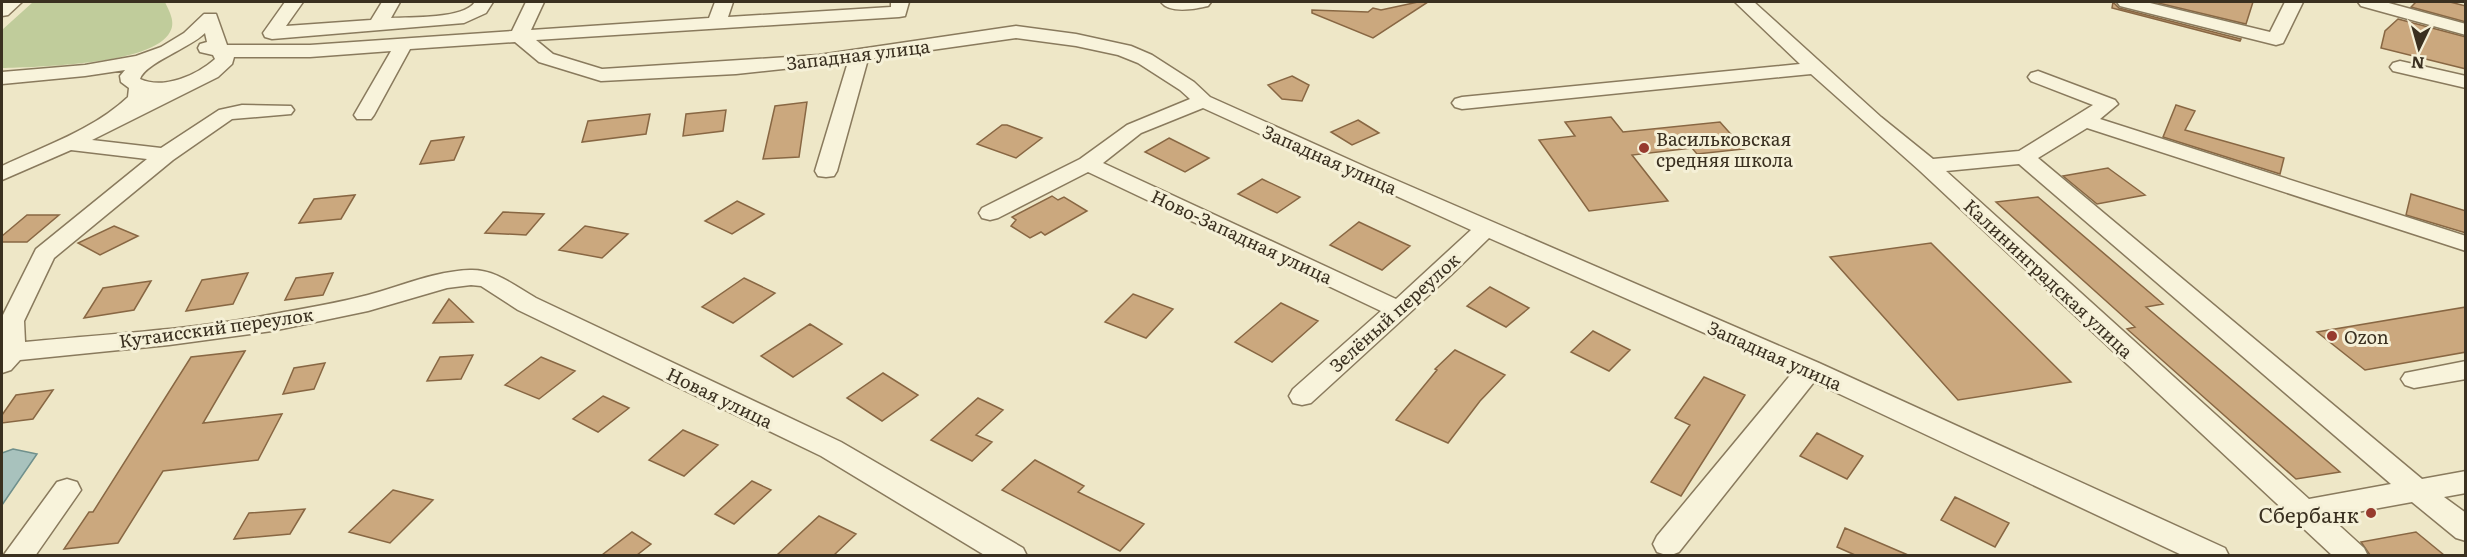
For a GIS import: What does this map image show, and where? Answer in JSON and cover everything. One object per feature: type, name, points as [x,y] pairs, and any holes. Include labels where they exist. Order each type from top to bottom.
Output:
[{"type":"street","points":[[2,11],[13,2]]},
{"type":"street","points":[[294,2],[272,33],[464,18],[480,9],[484,2]]},
{"type":"street","points":[[378,24],[391,2]]},
{"type":"street","points":[[519,36],[535,2]]},
{"type":"street","points":[[717,25],[724,2]]},
{"type":"street","points":[[2,78],[87,70],[197,47],[255,52],[310,51],[717,25],[899,12],[900,2]]},
{"type":"street","points":[[1170,2],[1172,4],[1202,2]]},
{"type":"street","name":"Калининградская улица","points":[[1744,2],[1815,68],[1928,166],[2302,511],[2353,555]]},
{"type":"street","points":[[2126,2],[2276,39],[2294,2]]},
{"type":"street","points":[[2182,2],[2282,26]]},
{"type":"street","points":[[2367,2],[2466,30]]},
{"type":"street","points":[[2,174],[68,144],[204,76],[225,60],[224,54],[219,50],[208,10]]},
{"type":"street","points":[[120,116],[138,99],[130,76],[137,68],[198,34],[208,10]]},
{"type":"street","name":"Западная улица","points":[[519,36],[546,58],[601,75],[736,68],[860,55],[1016,32],[1124,50],[1145,59],[1187,86],[1203,101],[1809,369],[2214,555]]},
{"type":"street","points":[[364,115],[404,44]]},
{"type":"street","points":[[87,70],[119,76],[135,85],[167,87],[310,51]]},
{"type":"street","points":[[826,171],[860,55]]},
{"type":"street","points":[[2400,66],[2466,82]]},
{"type":"street","points":[[1462,103],[1815,68]]},
{"type":"street","points":[[1928,166],[2024,157],[2085,121],[2108,104],[2038,77]]},
{"type":"street","points":[[990,213],[1088,164],[1134,129],[1203,101]]},
{"type":"street","points":[[7,358],[12,321],[44,254],[165,155],[226,114],[242,111],[284,110]]},
{"type":"street","points":[[2085,121],[2466,244]]},
{"type":"street","points":[[68,144],[165,155]]},
{"type":"street","points":[[2024,157],[2466,530]]},
{"type":"street","name":"Ново-Западная улица","points":[[1088,164],[1397,309]]},
{"type":"street","name":"Зелёный переулок","points":[[1302,396],[1443,270],[1486,228]]},
{"type":"street","name":"Новая улица","points":[[418,288],[445,280],[487,279],[527,304],[831,450],[1012,555]]},
{"type":"street","name":"Кутаисский переулок","points":[[7,358],[272,323],[368,303],[418,288]]},
{"type":"street","points":[[1668,544],[1809,369]]},
{"type":"street","points":[[2414,379],[2466,370]]},
{"type":"street","points":[[2302,511],[2466,482]]},
{"type":"street","points":[[18,555],[68,490]]},
{"type":"green space","points":[[33,2],[165,2],[171,17],[172,28],[159,43],[118,58],[65,65],[2,68],[2,30]]},
{"type":"water","points":[[13,449],[37,454],[2,505],[2,453]]},
{"type":"building","points":[[1428,2],[1373,38],[1312,13],[1312,10],[1368,12],[1373,8],[1381,10]]},
{"type":"building","points":[[2113,2],[2119,8],[2241,39],[2240,41],[2112,8]]},
{"type":"building","points":[[2154,2],[2253,2],[2246,24]]},
{"type":"building","points":[[2416,2],[2450,2],[2466,6],[2466,22],[2411,7]]},
{"type":"building","points":[[2398,19],[2466,37],[2466,69],[2381,48],[2385,31]]},
{"type":"building","points":[[1292,76],[1309,85],[1302,101],[1282,99],[1268,85]]},
{"type":"building","points":[[807,102],[799,157],[763,159],[775,106]]},
{"type":"building","points":[[2176,105],[2195,111],[2185,130],[2284,158],[2280,174],[2163,137]]},
{"type":"building","points":[[726,110],[723,131],[683,136],[686,114]]},
{"type":"building","points":[[650,114],[646,134],[582,142],[588,121]]},
{"type":"building","points":[[1611,117],[1623,132],[1720,122],[1744,149],[1697,154],[1692,148],[1632,155],[1668,201],[1589,211],[1539,140],[1575,136],[1565,122]]},
{"type":"building","points":[[1358,120],[1379,133],[1352,145],[1331,132]]},
{"type":"building","points":[[1002,125],[1042,138],[1016,158],[977,144]]},
{"type":"building","points":[[464,137],[454,160],[420,164],[431,141]]},
{"type":"building","points":[[1169,138],[1209,158],[1185,172],[1145,152]]},
{"type":"building","points":[[2108,168],[2145,195],[2097,204],[2063,176]]},
{"type":"building","points":[[1262,179],[1300,197],[1277,213],[1238,194]]},
{"type":"building","points":[[2411,194],[2466,211],[2466,233],[2406,215]]},
{"type":"building","points":[[355,195],[341,219],[299,223],[314,199]]},
{"type":"building","points":[[1052,196],[1058,200],[1064,197],[1087,211],[1045,235],[1041,232],[1030,238],[1011,226],[1016,220],[1012,217]]},
{"type":"building","points":[[2038,197],[2163,304],[2146,307],[2340,472],[2296,479],[2127,329],[2135,327],[1996,202]]},
{"type":"building","points":[[737,201],[764,214],[732,234],[705,221]]},
{"type":"building","points":[[503,212],[544,214],[526,235],[485,233]]},
{"type":"building","points":[[27,215],[59,215],[27,242],[2,242],[2,236]]},
{"type":"building","points":[[1359,222],[1410,246],[1382,270],[1330,245]]},
{"type":"building","points":[[114,226],[138,236],[100,255],[78,243]]},
{"type":"building","points":[[585,226],[628,234],[602,258],[559,250]]},
{"type":"building","points":[[1931,243],[2071,382],[1958,400],[1830,257]]},
{"type":"building","points":[[248,273],[233,304],[186,311],[202,280]]},
{"type":"building","points":[[333,273],[323,295],[285,300],[296,278]]},
{"type":"building","points":[[744,278],[775,293],[733,323],[702,307]]},
{"type":"building","points":[[151,281],[134,310],[84,318],[103,288]]},
{"type":"building","points":[[1490,287],[1529,308],[1506,327],[1467,306]]},
{"type":"building","points":[[1133,294],[1173,309],[1146,338],[1105,322]]},
{"type":"building","points":[[449,299],[473,322],[433,323]]},
{"type":"building","points":[[1281,303],[1318,321],[1272,362],[1235,342]]},
{"type":"building","points":[[2466,307],[2466,352],[2365,370],[2317,332]]},
{"type":"building","points":[[810,324],[842,344],[793,377],[761,356]]},
{"type":"building","points":[[1593,331],[1630,350],[1609,371],[1571,352]]},
{"type":"building","points":[[1455,350],[1505,375],[1480,401],[1448,443],[1396,420],[1437,370],[1435,369]]},
{"type":"building","points":[[245,351],[203,423],[282,414],[258,460],[163,471],[118,543],[64,549],[89,512],[93,512],[191,357]]},
{"type":"building","points":[[473,355],[461,379],[427,381],[440,357]]},
{"type":"building","points":[[541,357],[575,371],[539,399],[505,385]]},
{"type":"building","points":[[325,363],[314,389],[283,394],[294,368]]},
{"type":"building","points":[[883,373],[918,395],[882,421],[847,398]]},
{"type":"building","points":[[1704,377],[1745,395],[1681,496],[1651,482],[1690,425],[1675,418]]},
{"type":"building","points":[[53,390],[33,419],[2,423],[2,415],[16,395]]},
{"type":"building","points":[[603,396],[629,408],[598,432],[573,419]]},
{"type":"building","points":[[978,398],[1003,410],[976,435],[992,442],[972,461],[931,440]]},
{"type":"building","points":[[683,430],[718,445],[684,476],[649,460]]},
{"type":"building","points":[[1817,433],[1863,456],[1847,479],[1800,456]]},
{"type":"building","points":[[1035,460],[1084,486],[1078,492],[1144,524],[1120,551],[1002,490]]},
{"type":"building","points":[[752,481],[771,490],[734,524],[715,514]]},
{"type":"building","points":[[393,490],[433,500],[390,543],[349,532]]},
{"type":"building","points":[[1955,497],[2009,523],[1995,547],[1941,520]]},
{"type":"building","points":[[305,509],[290,534],[234,539],[249,513]]},
{"type":"building","points":[[819,516],[856,534],[834,555],[777,555]]},
{"type":"building","points":[[1845,528],[1908,555],[1855,555],[1837,547]]},
{"type":"building","points":[[632,532],[651,544],[637,555],[602,555]]},
{"type":"building","points":[[2416,532],[2444,555],[2370,555],[2361,542]]},
{"type":"place","name":"Васильковская средняя школа","points":[[1644,148]]},
{"type":"place","name":"Ozon","points":[[2332,336]]},
{"type":"place","name":"Сбербанк","points":[[2371,513]]}]
